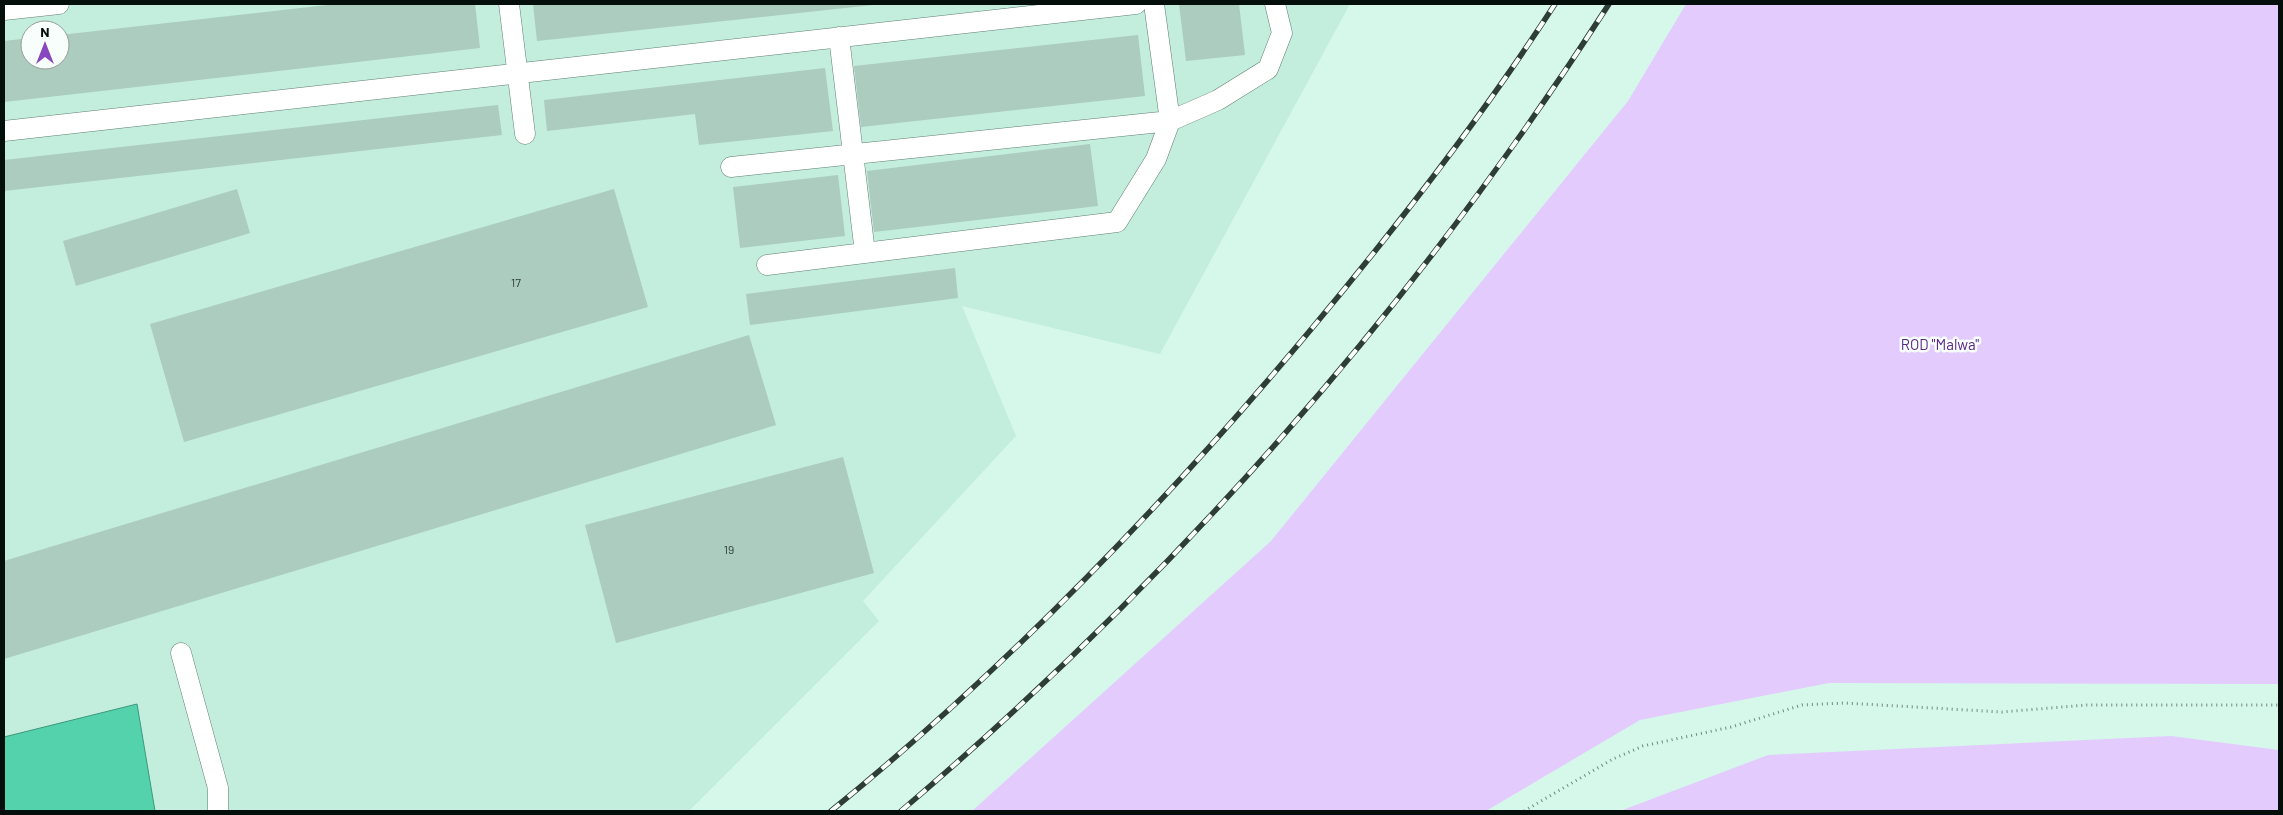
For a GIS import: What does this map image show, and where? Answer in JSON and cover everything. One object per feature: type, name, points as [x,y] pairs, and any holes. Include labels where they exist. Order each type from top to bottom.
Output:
[{"type":"lane","points":[[4,10],[59,4]]},
{"type":"lane","points":[[509,4],[524,134]]},
{"type":"lane","points":[[4,131],[1136,4]]},
{"type":"lane","points":[[767,265],[1117,222],[1156,159],[1170,121],[1154,4]]},
{"type":"lane","points":[[731,167],[1170,121],[1218,100],[1268,69],[1282,32],[1275,4]]},
{"type":"lane","points":[[839,37],[865,253]]},
{"type":"lane","points":[[181,653],[218,788],[218,811]]},
{"type":"path","points":[[1524,811],[1613,759],[1643,746],[1731,727],[1802,705],[1845,702],[2002,712],[2086,705],[2279,705]]},
{"type":"shaded area","points":[[4,4],[1350,4],[1160,354],[962,306],[1016,436],[863,601],[879,621],[689,811],[4,811]]},
{"type":"shaded area","points":[[137,704],[155,811],[4,811],[4,737]]},
{"type":"green space","name":"ROD \"Malwa\"","points":[[1686,4],[2279,4],[2279,684],[1829,683],[1640,720],[1486,811],[972,811],[1271,541],[1628,101]]},
{"type":"green space","points":[[2171,736],[2279,750],[2279,811],[1620,811],[1768,755]]},
{"type":"building","points":[[336,4],[475,4],[480,48],[4,102],[4,41],[20,39],[20,70],[70,70],[70,34]]},
{"type":"building","points":[[533,4],[873,4],[873,5],[537,41]]},
{"type":"building","points":[[1179,4],[1239,4],[1245,55],[1186,61]]},
{"type":"building","points":[[1138,35],[1145,96],[861,127],[854,66]]},
{"type":"building","points":[[825,68],[833,131],[699,145],[695,114],[547,131],[544,100]]},
{"type":"building","points":[[498,105],[502,135],[4,191],[4,160]]},
{"type":"building","points":[[1090,144],[1098,206],[874,232],[867,171]]},
{"type":"building","points":[[838,175],[845,236],[740,248],[733,187]]},
{"type":"building","points":[[237,189],[250,233],[76,286],[63,241]]},
{"type":"building","points":[[614,189],[648,307],[184,442],[150,324]]},
{"type":"building","points":[[955,268],[958,298],[750,325],[746,294]]},
{"type":"building","points":[[749,335],[776,425],[4,659],[4,561]]},
{"type":"building","points":[[843,457],[874,573],[616,643],[585,525]]},
{"type":"railway","points":[[831,811],[960,700],[1022,641],[1143,519],[1201,456],[1258,392],[1377,249],[1469,129],[1555,4]]},
{"type":"railway","points":[[901,811],[1002,722],[1100,629],[1194,533],[1285,433],[1372,331],[1455,225],[1534,116],[1609,4]]}]
